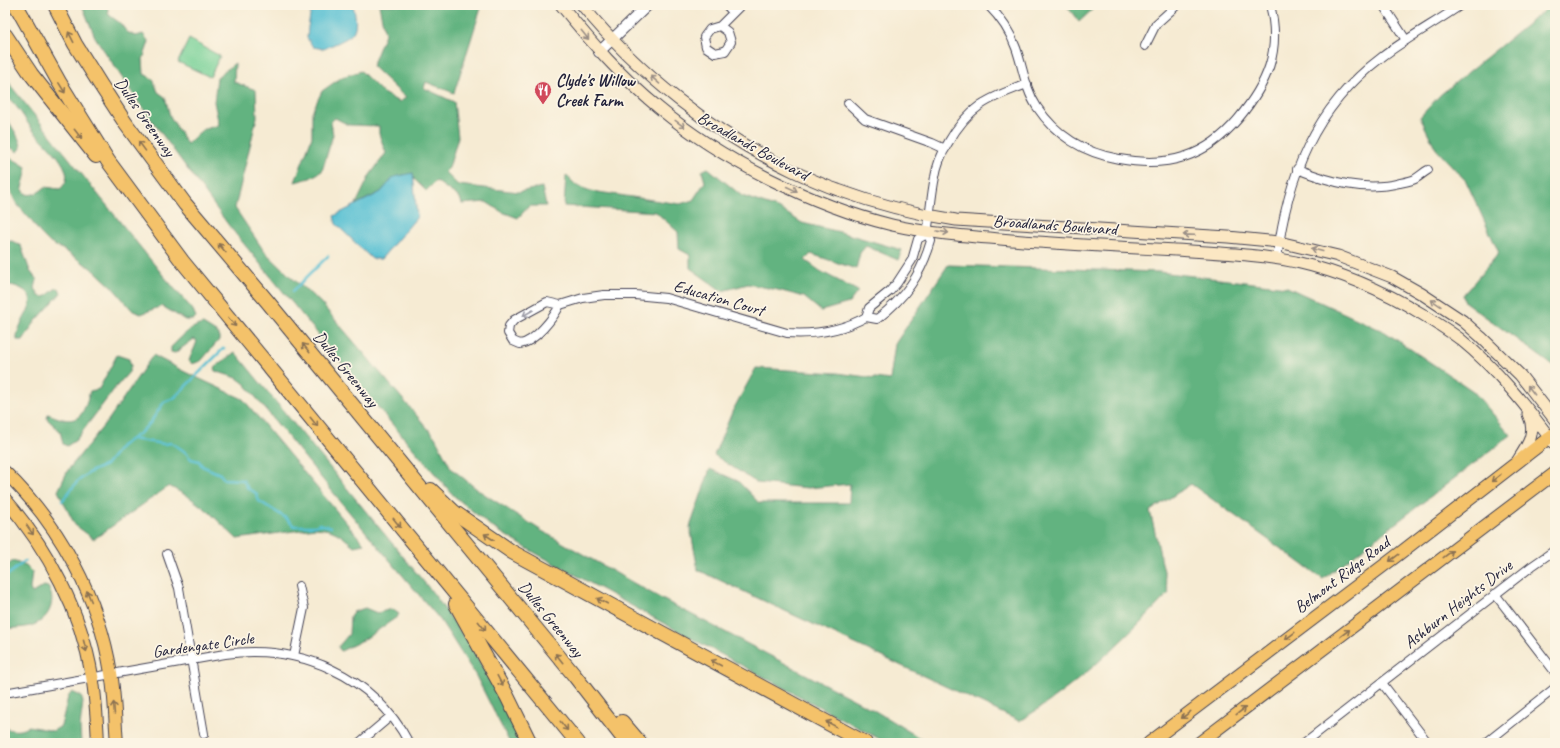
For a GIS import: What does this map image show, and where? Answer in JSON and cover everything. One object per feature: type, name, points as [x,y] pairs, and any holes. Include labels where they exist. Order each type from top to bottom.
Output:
[{"type":"highway","points":[[16,5],[55,76],[108,161],[178,256],[206,292],[578,743]]},
{"type":"highway","name":"Dulles Greenway","points":[[56,5],[75,44],[126,124],[185,204],[267,301],[574,675],[627,743]]},
{"type":"highway","points":[[5,35],[30,74],[104,166],[157,237],[206,292]]},
{"type":"highway","points":[[330,378],[429,487],[454,512],[482,533],[519,556],[865,743]]},
{"type":"highway","points":[[439,574],[504,690],[530,743]]},
{"type":"highway","points":[[574,675],[601,698],[640,743]]},
{"type":"main road","name":"Broadlands Boulevard","points":[[561,5],[599,52],[627,80],[660,109],[701,138],[747,166],[790,188],[840,209],[895,225],[927,232],[1047,243],[1244,254],[1277,259],[1336,273],[1362,283],[1412,308],[1457,337],[1499,376],[1553,438]]},
{"type":"main road","name":"Broadlands Boulevard","points":[[582,5],[600,27],[633,60],[676,97],[721,130],[771,160],[836,190],[907,211],[930,216],[978,222],[1228,237],[1279,242],[1315,250],[1360,264],[1392,277],[1422,294],[1463,322],[1501,355],[1520,375],[1555,420]]},
{"type":"main road","points":[[1515,464],[1527,447],[1532,434],[1531,420],[1525,406]]},
{"type":"main road","name":"Belmont Ridge Road","points":[[1149,743],[1395,557],[1515,464],[1553,438]]},
{"type":"main road","points":[[5,472],[35,506],[55,532],[71,559],[94,608],[111,673],[117,743]]},
{"type":"main road","points":[[1199,743],[1555,474]]},
{"type":"main road","points":[[5,499],[38,541],[53,566],[76,620],[83,640],[92,677],[98,743]]},
{"type":"street","points":[[599,52],[648,5]]},
{"type":"street","points":[[726,5],[733,12]]},
{"type":"street","points":[[720,26],[741,5]]},
{"type":"street","points":[[988,5],[1003,22],[1011,35],[1027,84],[1036,105],[1049,123],[1067,139],[1086,150],[1107,157],[1143,163],[1166,162],[1188,156],[1211,145],[1230,128],[1250,105],[1263,84],[1269,70],[1274,46],[1274,22],[1270,5]]},
{"type":"street","points":[[1145,46],[1156,24],[1177,5]]},
{"type":"street","points":[[1383,5],[1406,40]]},
{"type":"street","points":[[1277,259],[1288,198],[1297,169],[1313,135],[1336,102],[1367,68],[1406,40],[1460,5]]},
{"type":"street","points":[[927,232],[918,239],[912,260],[897,283],[890,291],[869,308],[866,317],[877,319],[890,309],[908,290],[924,263],[931,241],[927,232],[935,175],[945,149],[956,129],[975,108],[998,94],[1027,84]]},
{"type":"street","points":[[848,103],[864,119],[945,149]]},
{"type":"street","points":[[1297,169],[1325,180],[1354,185],[1371,186],[1390,185],[1414,179],[1428,170]]},
{"type":"street","name":"Education Court","points":[[560,305],[555,316],[528,342],[520,344],[510,338],[508,329],[511,323],[547,302],[560,305],[582,298],[604,295],[654,296],[690,304],[787,333],[807,334],[835,330],[866,317]]},
{"type":"street","name":"Ashburn Heights Drive","points":[[1304,743],[1495,594],[1555,550]]},
{"type":"street","points":[[167,554],[179,588],[204,734]]},
{"type":"street","points":[[294,656],[304,608],[299,586]]},
{"type":"street","points":[[1495,594],[1555,672]]},
{"type":"street","name":"Gardengate Circle","points":[[10,692],[111,673],[240,652],[260,651],[294,656],[322,665],[348,678],[371,695],[391,716],[409,743]]},
{"type":"street","points":[[1382,682],[1428,743]]},
{"type":"street","points":[[1486,743],[1555,688]]},
{"type":"street","points":[[359,743],[391,716]]},
{"type":"green space","points":[[82,5],[107,5],[109,15],[120,23],[127,32],[136,36],[143,34],[149,42],[143,59],[144,74],[153,79],[158,92],[165,97],[170,116],[187,144],[202,130],[219,125],[214,102],[217,77],[235,63],[234,82],[256,90],[257,117],[235,208],[264,251],[320,302],[435,437],[451,468],[478,490],[542,531],[660,598],[872,709],[928,743],[887,743],[528,549],[492,527],[454,496],[386,417],[230,227],[137,100],[95,37]]},
{"type":"green space","points":[[379,5],[482,5],[454,93],[426,82],[424,88],[454,102],[458,137],[449,168],[445,172],[458,185],[519,192],[542,187],[546,206],[529,206],[518,218],[502,212],[486,202],[462,204],[460,198],[436,181],[426,191],[414,179],[413,173],[394,177],[381,192],[356,204],[370,175],[386,153],[379,134],[379,126],[349,125],[335,118],[331,122],[333,135],[322,171],[310,178],[295,182],[312,137],[312,112],[322,91],[342,77],[361,71],[383,93],[399,102],[406,98],[372,66],[385,34]]},
{"type":"green space","points":[[1066,5],[1097,5],[1079,22]]},
{"type":"green space","points":[[1551,5],[1555,5],[1555,367],[1465,302],[1463,295],[1499,253],[1466,181],[1436,149],[1420,117],[1440,95]]},
{"type":"green space","points":[[189,39],[220,56],[210,77],[178,62]]},
{"type":"green space","points":[[5,74],[11,86],[162,274],[193,310],[196,317],[193,320],[185,320],[162,306],[141,314],[133,311],[112,287],[95,271],[64,250],[50,243],[16,203],[5,180],[5,154],[26,167],[22,188],[26,194],[36,193],[45,187],[60,189],[66,182],[66,174],[64,166],[51,149],[32,129],[14,104],[7,97],[5,98]]},
{"type":"green space","points":[[5,115],[21,144],[21,148],[18,152],[8,146],[5,148]]},
{"type":"green space","points":[[708,168],[742,196],[780,209],[802,223],[840,232],[902,250],[898,260],[866,246],[860,253],[856,269],[811,254],[805,260],[820,271],[858,291],[849,303],[821,311],[804,297],[778,290],[748,284],[722,291],[690,268],[690,255],[679,249],[678,232],[656,212],[564,206],[566,175],[577,186],[591,191],[680,204],[693,200],[705,182],[702,171]]},
{"type":"green space","points":[[12,241],[21,246],[30,271],[37,280],[35,288],[39,296],[45,297],[55,289],[59,288],[61,293],[35,322],[23,340],[17,340],[18,333],[28,311],[30,299],[27,293],[20,288],[11,285],[5,286],[5,242]]},
{"type":"green space","points":[[948,265],[1159,272],[1287,287],[1385,332],[1473,391],[1511,435],[1323,579],[1191,484],[1150,511],[1169,593],[1098,662],[1060,694],[1019,721],[698,570],[690,527],[710,469],[738,481],[759,503],[849,503],[850,484],[808,488],[757,483],[714,455],[733,410],[756,368],[837,373],[890,380],[895,344]]},
{"type":"green space","points":[[203,324],[219,334],[219,340],[201,361],[192,364],[189,361],[197,341],[194,339],[175,353],[171,352],[171,347],[186,333],[194,327]]},
{"type":"green space","points":[[235,352],[433,593],[469,643],[524,743],[510,743],[476,676],[441,621],[349,512],[245,384],[237,378],[215,371],[214,368]]},
{"type":"green space","points":[[117,355],[129,359],[131,366],[129,372],[115,388],[76,440],[67,446],[63,444],[60,431],[47,419],[48,414],[68,420],[77,418],[85,407],[90,391],[99,389]]},
{"type":"green space","points":[[153,355],[185,372],[243,399],[364,544],[354,546],[332,531],[315,528],[237,539],[208,511],[189,497],[169,486],[94,539],[75,525],[58,491],[68,470],[109,419]]},
{"type":"green space","points":[[13,561],[26,566],[32,572],[30,589],[32,593],[44,586],[48,587],[52,599],[46,616],[36,624],[27,627],[5,629],[5,567]]},
{"type":"green space","points":[[365,608],[377,613],[392,609],[399,614],[397,617],[365,639],[341,651],[338,647],[349,634],[350,617],[353,612]]},
{"type":"green space","points":[[72,692],[81,696],[83,702],[80,727],[81,743],[10,743],[5,741],[5,728],[17,730],[29,726],[53,731],[61,726],[68,697]]},
{"type":"water","points":[[312,5],[353,5],[356,24],[354,30],[347,38],[324,49],[313,47],[307,38]]},
{"type":"water","points":[[413,173],[417,217],[381,259],[372,259],[336,224],[334,216],[381,192],[394,177]]},
{"type":"waterway","points":[[293,291],[328,256]]},
{"type":"waterway","points":[[62,501],[77,482],[90,472],[106,465],[121,446],[140,433],[150,423],[164,402],[174,398],[224,348]]},
{"type":"waterway","points":[[132,439],[164,444],[171,443],[191,459],[199,461],[202,466],[220,474],[224,479],[243,480],[248,489],[256,493],[259,501],[286,518],[294,526],[315,526],[319,524],[331,527]]},
{"type":"waterway","points":[[5,577],[25,561]]},
{"type":"place","name":"Clyde's Willow Creek Farm","points":[[543,105]]}]
